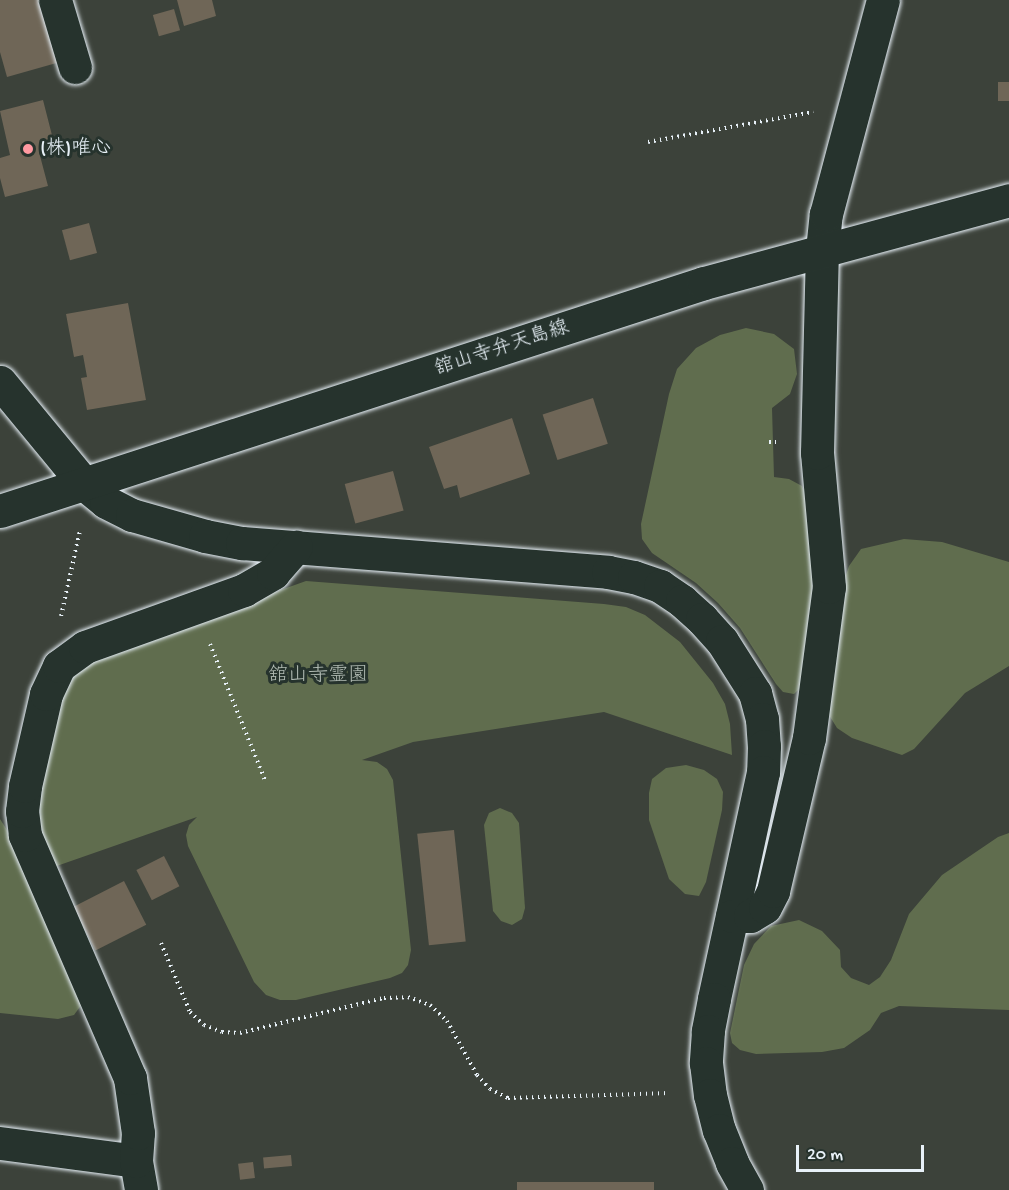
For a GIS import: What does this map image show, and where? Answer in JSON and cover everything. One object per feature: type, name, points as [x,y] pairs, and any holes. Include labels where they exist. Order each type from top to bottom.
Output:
[{"type":"street","points":[[55,0],[75,67]]},
{"type":"street","points":[[732,916],[750,916],[765,907],[773,891],[809,738],[830,587],[817,453],[822,250],[826,214],[883,0]]},
{"type":"street","name":"舘山寺弁天島線","points":[[0,511],[704,283],[1009,200]]},
{"type":"street","points":[[0,382],[84,484],[106,502],[132,515],[242,543],[619,574],[660,586],[682,601],[723,641],[755,693],[762,719],[763,772],[708,1031],[706,1063],[719,1130],[732,1163],[747,1190]]},
{"type":"street","points":[[0,1143],[139,1175],[138,1133],[130,1078],[25,835],[22,811],[25,786],[46,694],[59,666],[85,647],[243,590],[273,573],[296,548]]},
{"type":"path","points":[[648,142],[855,105]]},
{"type":"path","points":[[59,666],[52,655],[80,530],[84,484]]},
{"type":"path","points":[[169,617],[173,627],[210,643],[265,780]]},
{"type":"path","points":[[161,943],[190,1012],[204,1025],[222,1032],[240,1033],[384,998],[408,997],[430,1005],[447,1021],[477,1074],[490,1089],[508,1098],[710,1091]]},
{"type":"green space","points":[[746,328],[774,334],[794,349],[797,374],[790,394],[772,408],[774,477],[789,479],[802,486],[809,502],[816,586],[801,687],[794,694],[783,692],[776,684],[740,628],[718,603],[696,583],[652,553],[642,539],[641,524],[669,394],[677,369],[696,348],[720,335]]},
{"type":"green space","points":[[904,539],[942,542],[1009,562],[1009,666],[965,693],[914,749],[902,755],[852,738],[837,728],[829,715],[842,587],[849,566],[861,549]]},
{"type":"green space","name":"舘山寺霊園","points":[[306,581],[626,607],[645,615],[680,642],[713,683],[725,704],[730,724],[732,755],[604,712],[413,742],[362,760],[377,762],[387,769],[393,780],[411,950],[408,965],[402,973],[390,978],[296,1000],[280,1000],[266,995],[254,982],[188,846],[186,835],[189,825],[197,817],[51,868],[35,810],[58,698],[69,674],[91,658]]},
{"type":"green space","points":[[686,765],[704,770],[717,779],[723,792],[722,810],[706,882],[699,896],[685,894],[669,879],[649,820],[649,793],[652,779],[666,768]]},
{"type":"green space","points":[[500,808],[512,813],[519,823],[525,908],[522,919],[512,925],[501,921],[493,911],[484,825],[489,813]]},
{"type":"green space","points":[[0,819],[12,838],[82,1004],[74,1015],[58,1019],[0,1013]]},
{"type":"green space","points":[[1009,833],[1009,1010],[899,1006],[881,1013],[870,1030],[844,1048],[822,1052],[756,1054],[740,1050],[732,1043],[730,1033],[744,965],[754,944],[771,926],[799,920],[822,931],[840,950],[841,967],[851,978],[869,985],[880,977],[891,960],[909,914],[942,875],[998,837]]},
{"type":"building","points":[[0,0],[41,0],[60,62],[7,77],[0,52]]},
{"type":"building","points":[[177,0],[212,0],[216,16],[184,26]]},
{"type":"building","points":[[174,9],[180,30],[159,36],[153,15]]},
{"type":"building","points":[[998,82],[1009,82],[1009,101],[998,101]]},
{"type":"building","name":"(株)唯心","points":[[43,100],[55,147],[39,152],[48,186],[5,197],[0,178],[0,158],[10,155],[0,111]]},
{"type":"building","points":[[89,223],[97,253],[70,260],[62,230]]},
{"type":"building","points":[[128,303],[146,400],[87,410],[81,378],[87,377],[83,355],[74,357],[66,314]]},
{"type":"building","points":[[593,398],[608,444],[557,460],[543,414]]},
{"type":"building","points":[[512,418],[530,474],[460,498],[457,485],[444,489],[429,447]]},
{"type":"building","points":[[393,471],[404,511],[355,524],[345,484]]},
{"type":"building","points":[[454,830],[466,941],[429,945],[417,834]]},
{"type":"building","points":[[164,856],[179,886],[152,900],[136,870]]},
{"type":"building","points":[[124,881],[146,925],[95,951],[73,907]]},
{"type":"building","points":[[291,1155],[292,1166],[264,1168],[263,1157]]},
{"type":"building","points":[[253,1162],[255,1178],[240,1180],[238,1164]]},
{"type":"building","points":[[517,1182],[654,1182],[654,1190],[517,1190]]},
{"type":"place","name":"(株)唯心","points":[[28,149]]}]
